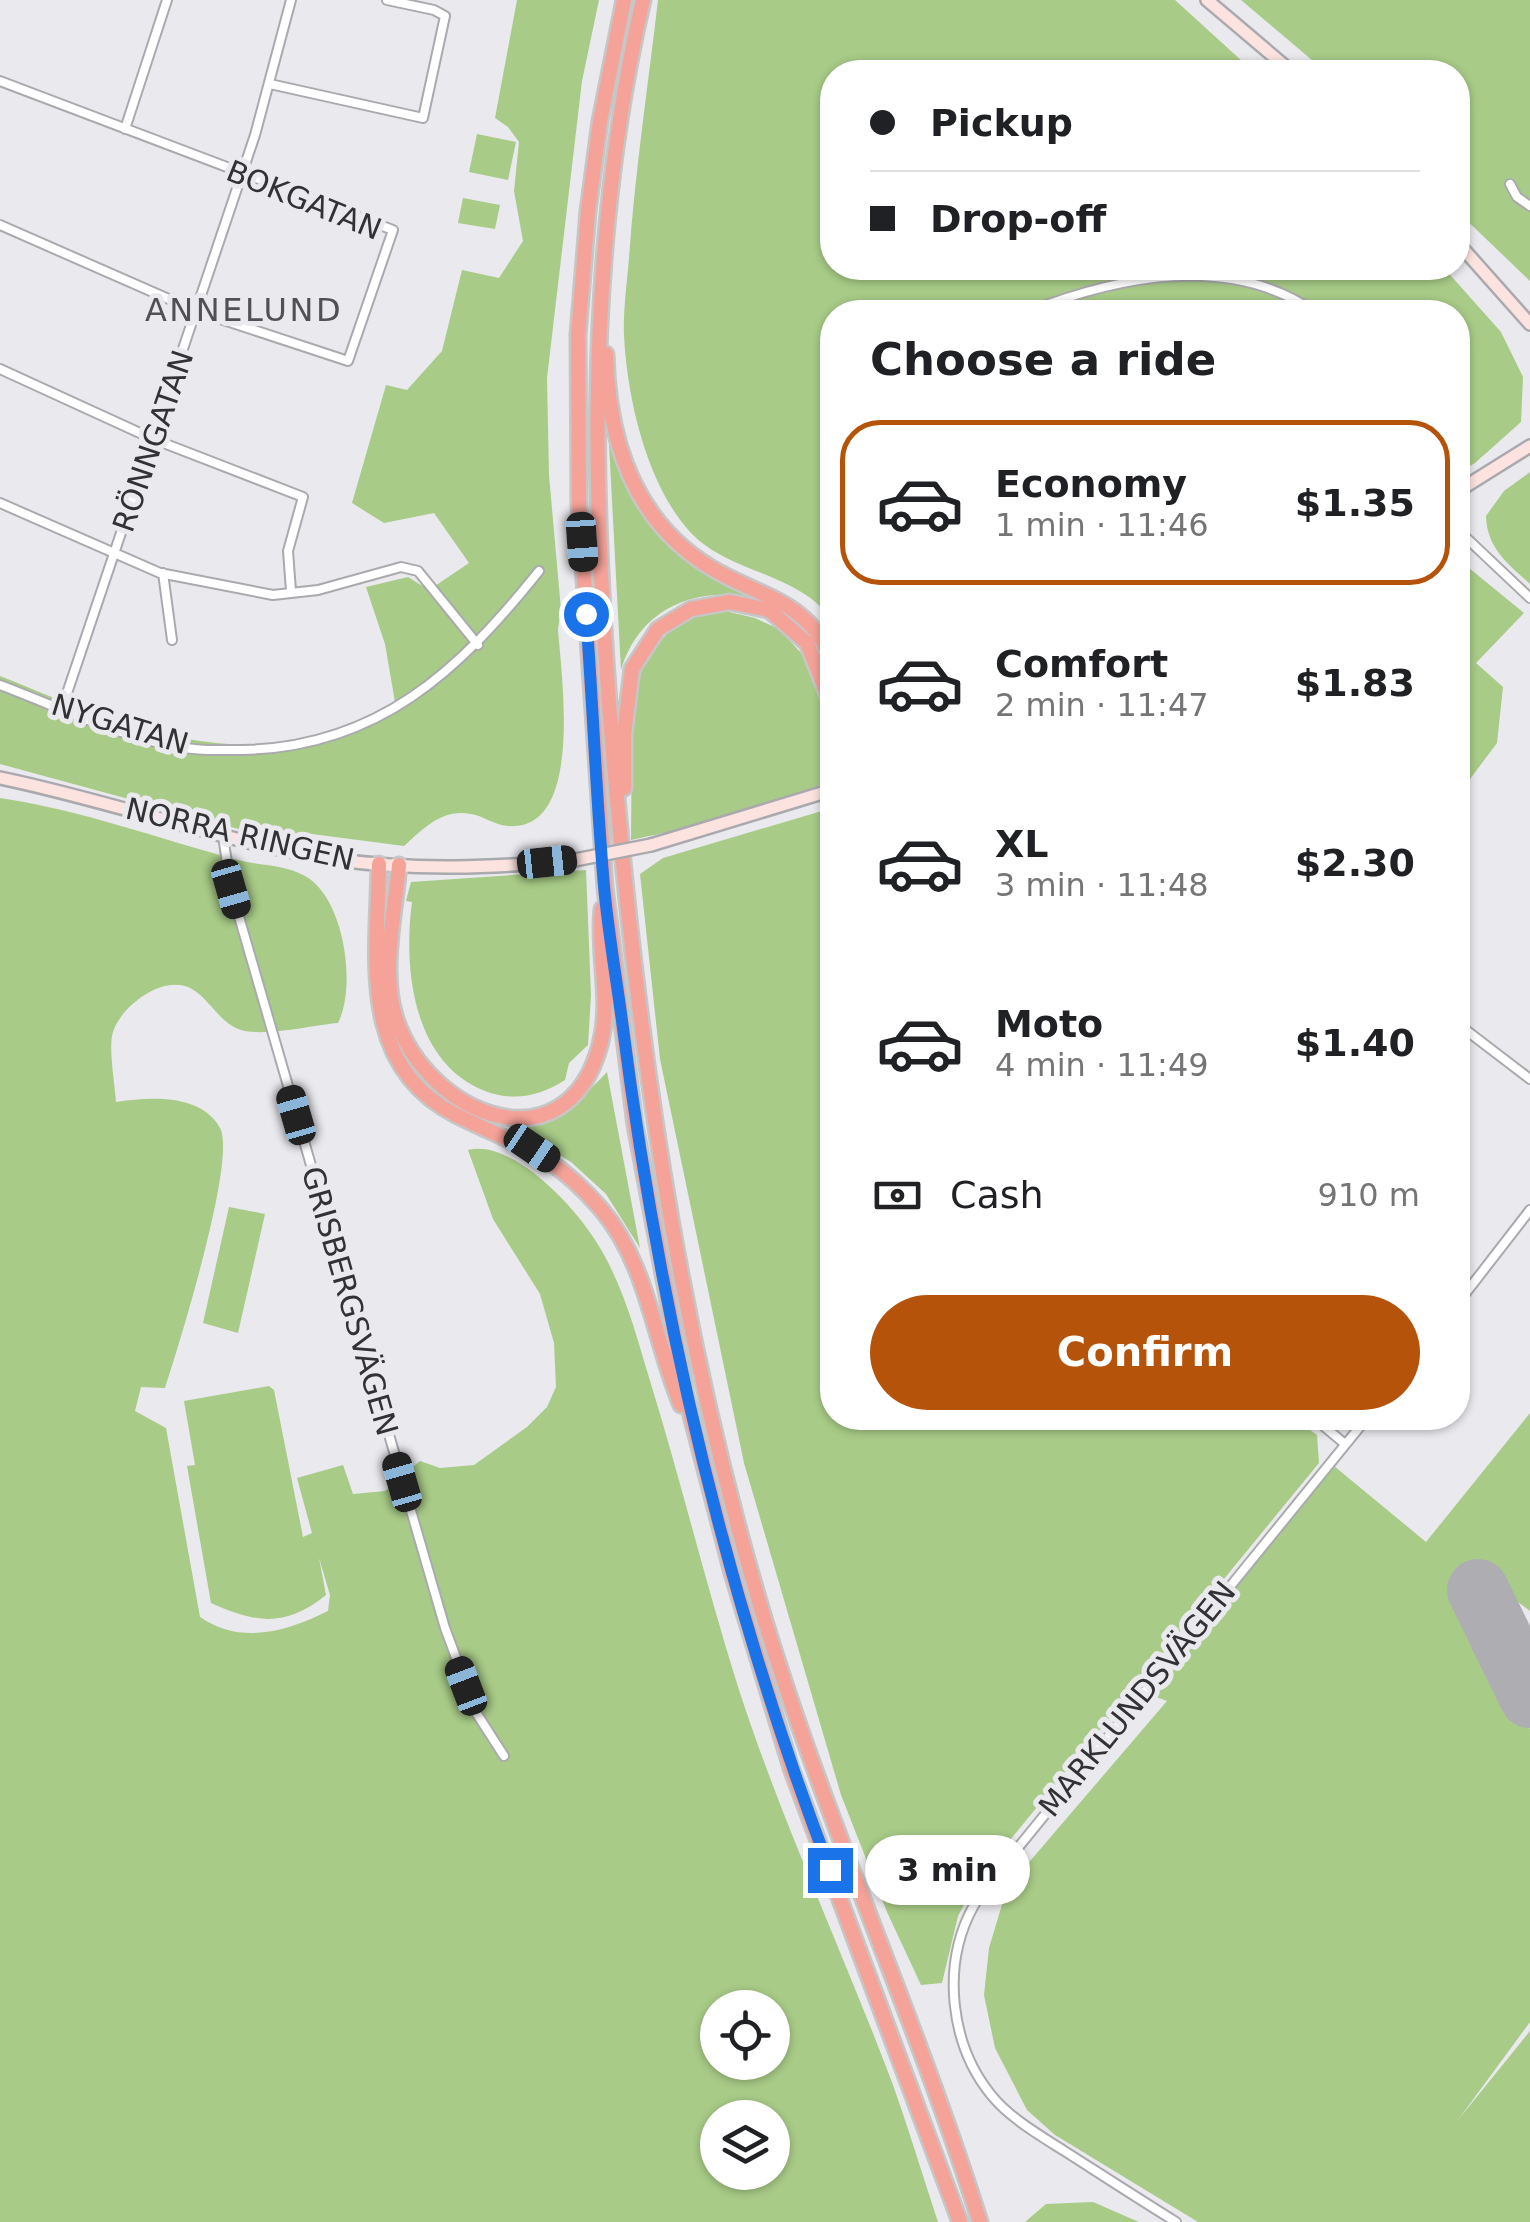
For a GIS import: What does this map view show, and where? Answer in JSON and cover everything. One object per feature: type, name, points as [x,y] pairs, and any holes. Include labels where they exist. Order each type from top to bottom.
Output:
[{"type":"highway","points":[[624,0],[598,139],[578,334],[579,505],[604,888],[635,1125],[698,1448],[727,1557],[791,1768],[960,2222]]},
{"type":"highway","points":[[643,0],[622,106],[602,269],[595,441],[601,590],[619,823],[634,971],[671,1225],[732,1504],[793,1710],[838,1839],[939,2097],[980,2222]]},
{"type":"highway","points":[[602,269],[606,385],[614,434],[628,478],[665,532],[689,554],[800,612],[820,638]]},
{"type":"highway","points":[[619,823],[632,670],[658,629],[691,609],[730,602],[769,610],[807,644],[820,676]]},
{"type":"highway","points":[[379,864],[374,974],[380,1019],[395,1056],[418,1087],[452,1113],[532,1148],[567,1172],[605,1213],[636,1269],[673,1388],[698,1448]]},
{"type":"highway","points":[[400,865],[390,978],[401,1032],[426,1073],[441,1089],[480,1111],[515,1119],[536,1116],[556,1107],[582,1086],[600,1044],[605,984],[600,927],[604,888]]},
{"type":"main road","points":[[1207,0],[1278,60]]},
{"type":"main road","points":[[1470,256],[1530,324]]},
{"type":"main road","points":[[1499,288],[1530,312]]},
{"type":"main road","points":[[1515,454],[1530,438]]},
{"type":"main road","points":[[1470,483],[1530,446]]},
{"type":"main road","name":"NORRA RINGEN","points":[[0,778],[223,836],[334,859],[440,868],[575,860],[651,845],[820,791]]},
{"type":"street","points":[[125,129],[166,0]]},
{"type":"street","name":"RÖNNGATAN","points":[[62,708],[242,175],[291,0]]},
{"type":"street","points":[[270,84],[424,118],[444,16],[434,10],[387,0]]},
{"type":"street","name":"BOKGATAN","points":[[0,81],[393,230],[348,360],[196,311]]},
{"type":"street","points":[[1510,184],[1517,197],[1530,206]]},
{"type":"street","points":[[0,224],[196,311]]},
{"type":"street","points":[[1058,300],[1136,280]]},
{"type":"street","points":[[1230,280],[1252,283],[1296,300]]},
{"type":"street","points":[[0,369],[153,439],[303,497],[288,552],[292,591]]},
{"type":"street","points":[[0,503],[163,573],[273,596],[318,590],[402,568],[418,571],[478,644]]},
{"type":"street","points":[[1470,541],[1530,598]]},
{"type":"street","name":"NYGATAN","points":[[0,685],[172,746],[282,749],[330,738],[383,716],[432,684],[478,644],[539,571]]},
{"type":"street","points":[[163,573],[172,640]]},
{"type":"street","name":"GRISBERGSVÄGEN","points":[[223,836],[231,889],[445,1628],[477,1714],[504,1756]]},
{"type":"street","points":[[1470,1033],[1530,1079]]},
{"type":"street","points":[[1470,1287],[1530,1210]]},
{"type":"street","points":[[1328,1430],[1345,1444]]},
{"type":"street","name":"MARKLUNDSVÄGEN","points":[[1176,2222],[1028,2128],[993,2097],[969,2059],[957,2027],[954,1984],[959,1948],[972,1908],[995,1876],[1357,1430]]},
{"type":"green space","points":[[517,0],[599,0],[582,81],[547,378],[564,713],[558,778],[549,804],[532,821],[508,826],[471,814],[451,814],[434,821],[404,846],[312,834],[261,835],[0,764],[0,676],[83,709],[167,735],[252,745],[296,741],[340,729],[395,702],[385,644],[366,587],[408,577],[429,590],[469,563],[434,513],[384,523],[352,503],[386,385],[407,390],[442,351],[462,270],[499,278],[523,241],[514,191],[519,142],[495,118]]},
{"type":"green space","points":[[658,0],[1175,0],[1241,60],[820,60],[820,280],[1455,280],[1501,332],[1523,377],[1521,422],[1470,466],[1470,300],[820,300],[820,606],[803,593],[708,547],[676,515],[663,492],[635,413],[624,335],[635,194]]},
{"type":"green space","points":[[1241,0],[1530,0],[1530,281],[1470,224],[1470,60],[1312,60]]},
{"type":"green space","points":[[477,134],[516,142],[508,180],[469,172]]},
{"type":"green space","points":[[463,198],[500,205],[495,229],[458,223]]},
{"type":"green space","points":[[609,444],[632,496],[662,536],[700,568],[748,597],[706,596],[669,608],[640,633],[621,670]]},
{"type":"green space","points":[[1530,472],[1530,584],[1494,546],[1486,516],[1504,491]]},
{"type":"green space","points":[[1470,569],[1524,613],[1476,663],[1503,687],[1497,743],[1470,779]]},
{"type":"green space","points":[[725,611],[755,618],[779,629],[802,654],[820,700],[820,784],[763,808],[631,840],[632,722],[643,661],[667,634],[690,618]]},
{"type":"green space","points":[[0,798],[61,810],[238,860],[297,872],[318,887],[338,922],[346,987],[338,1023],[273,1032],[238,1029],[192,989],[169,985],[134,1003],[113,1032],[111,1056],[116,1102],[173,1100],[200,1108],[220,1128],[223,1146],[204,1255],[165,1388],[141,1387],[135,1411],[166,1428],[200,1617],[231,1631],[280,1630],[328,1611],[330,1595],[319,1558],[326,1595],[297,1613],[256,1618],[211,1603],[187,1466],[195,1465],[184,1401],[269,1386],[274,1390],[303,1537],[312,1533],[297,1478],[343,1465],[353,1494],[385,1491],[420,1461],[440,1468],[474,1465],[527,1427],[547,1407],[556,1387],[554,1343],[540,1294],[493,1219],[468,1150],[486,1149],[504,1155],[542,1179],[587,1229],[622,1294],[739,1690],[893,2085],[938,2222],[0,2222]]},
{"type":"green space","points":[[820,812],[820,1430],[1310,1430],[1317,1435],[1319,1463],[978,1879],[958,1916],[942,1983],[921,1985],[887,1912],[841,1795],[744,1463],[660,1059],[640,874],[663,858]]},
{"type":"green space","points":[[586,870],[591,995],[588,1045],[569,1063],[565,1080],[546,1090],[516,1097],[485,1091],[461,1078],[442,1059],[418,1011],[409,956],[412,902],[406,901],[411,882]]},
{"type":"green space","points":[[607,1072],[640,1248],[606,1194],[571,1162],[515,1128],[566,1108]]},
{"type":"green space","points":[[229,1207],[265,1214],[238,1333],[203,1323]]},
{"type":"green space","points":[[1530,1413],[1530,1611],[1480,1574],[1462,1599],[1530,1729],[1530,2022],[1458,2120],[1530,2031],[1530,2222],[1198,2222],[1055,2135],[1027,2110],[995,2048],[984,1995],[989,1948],[1007,1888],[1167,1701],[1148,1694],[1334,1466],[1426,1542]]},
{"type":"green space","points":[[1093,2202],[1139,2222],[1025,2222],[1046,2204]]},
{"type":"taxiway","points":[[1515,1667],[1530,1660]]},
{"type":"runway","points":[[1478,1590],[1530,1697]]},
{"type":"district","name":"ANNELUND","points":[[244,310]]},
{"type":"route","points":[[586,614],[604,888],[635,1125],[658,1262],[714,1510],[791,1768],[830,1870]]}]
